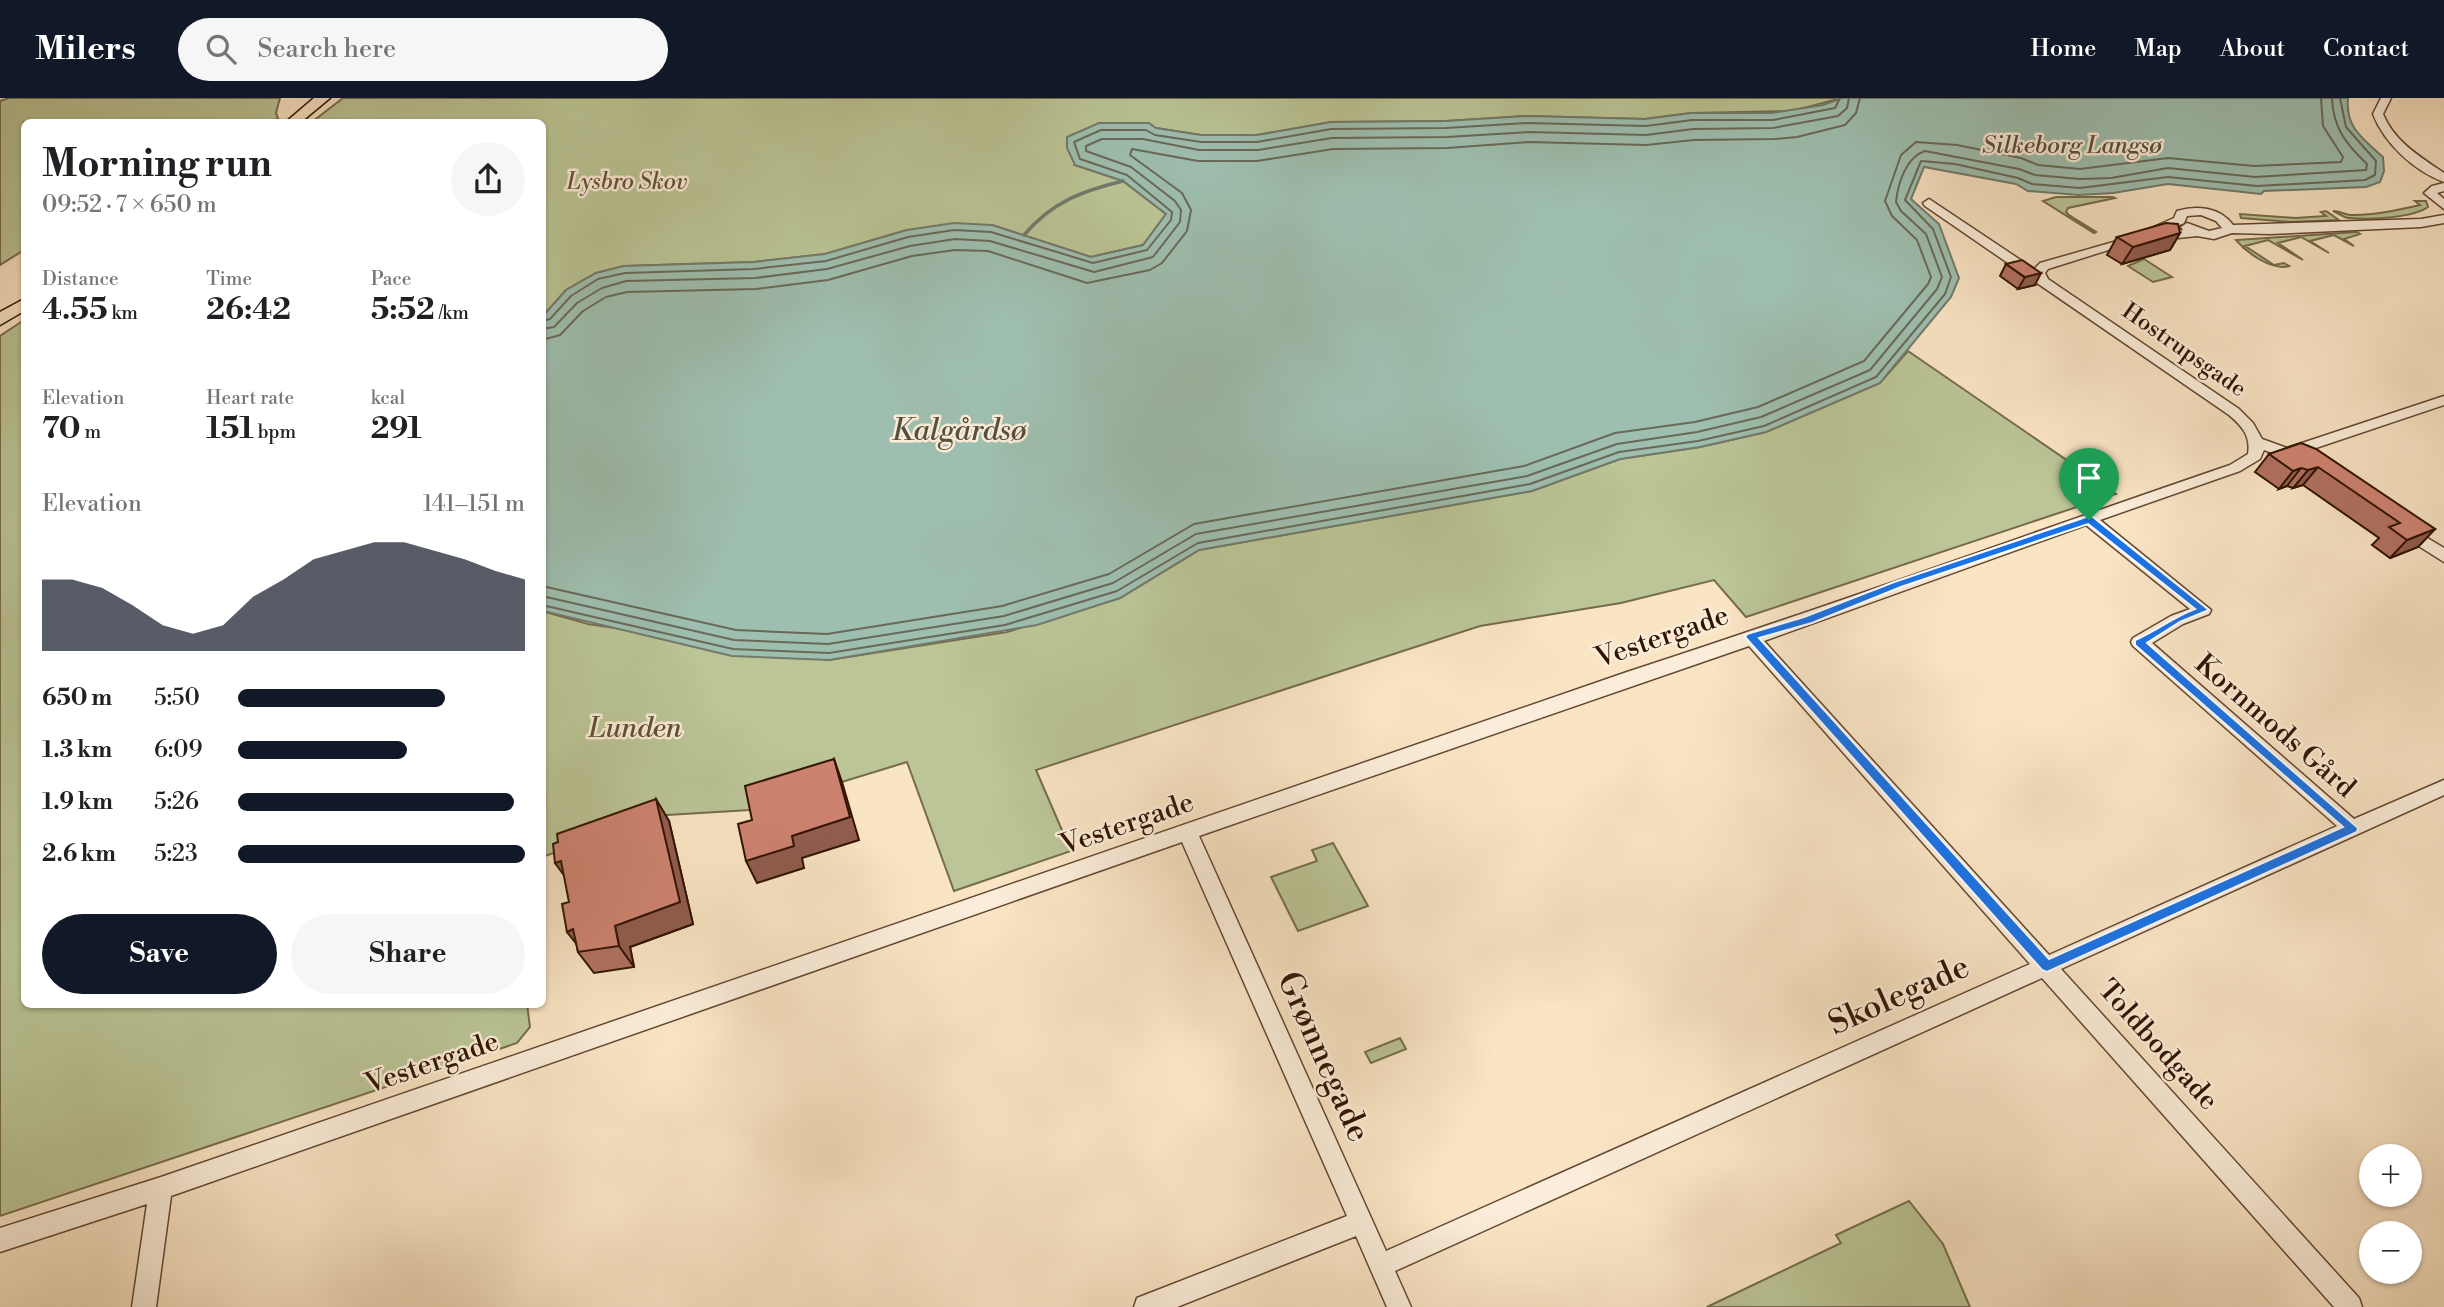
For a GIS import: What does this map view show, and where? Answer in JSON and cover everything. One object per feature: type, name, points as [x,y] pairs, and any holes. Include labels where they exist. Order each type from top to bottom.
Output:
[{"type":"main road","points":[[297,119],[323,98]]},
{"type":"main road","points":[[0,320],[21,306]]},
{"type":"street","points":[[2377,224],[2432,214],[2444,206],[2430,193],[2443,184],[2393,141],[2381,124],[2378,114],[2386,98]]},
{"type":"street","name":"Hostrupsgade","points":[[1929,203],[2234,412],[2249,427],[2257,442]]},
{"type":"street","points":[[2180,220],[2181,214],[2191,211],[2206,212],[2225,223],[2270,230],[2444,219]]},
{"type":"street","points":[[2042,279],[2038,273],[2043,266],[2135,240],[2180,220]]},
{"type":"street","points":[[2180,220],[2198,232]]},
{"type":"street","points":[[2135,240],[2198,232],[2220,234],[2225,223]]},
{"type":"street","points":[[2289,453],[2444,400]]},
{"type":"street","points":[[2257,442],[2289,453],[2315,467]]},
{"type":"street","name":"Vestergade","points":[[0,1240],[161,1188],[1751,637],[1808,620],[1897,585],[2235,468],[2255,456],[2257,442]]},
{"type":"street","name":"Kornmods Gård","points":[[2089,520],[2203,610],[2177,620],[2139,642],[2352,828]]},
{"type":"street","points":[[2393,521],[2444,556]]},
{"type":"street","name":"Toldbodgade","points":[[1751,637],[2350,1307]]},
{"type":"street","name":"Skolegade","points":[[1380,1266],[2444,787]]},
{"type":"street","name":"Grønnegade","points":[[1188,833],[1399,1307]]},
{"type":"street","points":[[144,1307],[161,1188]]},
{"type":"street","points":[[1146,1307],[1360,1223]]},
{"type":"green space","points":[[9,98],[280,98],[276,119],[21,119],[21,252],[0,265],[0,101]]},
{"type":"green space","name":"Lysbro Skov","points":[[343,98],[1842,98],[1792,111],[1691,113],[1645,119],[1528,116],[1446,121],[1331,122],[1257,135],[1201,135],[1156,128],[1075,165],[1123,181],[1166,214],[1143,245],[1091,257],[992,225],[907,230],[825,254],[754,262],[624,266],[596,273],[566,290],[546,313],[546,119],[316,119]]},
{"type":"green space","points":[[2056,197],[2115,198],[2068,208],[2066,212],[2069,215],[2096,232],[2094,233],[2043,201]]},
{"type":"green space","points":[[2415,201],[2426,201],[2428,207],[2401,216],[2357,219],[2347,218],[2333,211],[2350,215],[2376,214],[2420,205]]},
{"type":"green space","points":[[2326,211],[2339,220],[2290,222],[2241,218],[2240,214],[2295,218],[2326,216],[2321,212]]},
{"type":"green space","points":[[2357,232],[2360,234],[2344,239],[2354,246],[2334,235],[2310,241],[2329,253],[2301,237],[2278,243],[2303,260],[2268,240],[2245,246],[2274,265],[2284,263],[2289,266],[2282,267],[2275,266],[2260,260],[2236,240]]},
{"type":"green space","points":[[2144,259],[2172,277],[2153,282],[2128,266]]},
{"type":"green space","points":[[21,322],[21,1008],[528,1008],[530,1027],[517,1043],[0,1216],[0,336]]},
{"type":"green space","name":"Lunden","points":[[1908,351],[2116,494],[1746,617],[1714,580],[1621,603],[1480,626],[1036,770],[1071,851],[954,891],[907,762],[750,810],[667,815],[546,856],[546,612],[588,624],[829,660],[1007,632],[1120,598],[1199,550],[1532,491],[1620,459],[1700,447],[1766,432],[1880,383]]},
{"type":"green space","points":[[1333,843],[1368,906],[1298,931],[1271,877],[1317,861],[1312,850]]},
{"type":"green space","points":[[1400,1038],[1406,1049],[1371,1063],[1365,1052]]},
{"type":"green space","points":[[1909,1201],[1943,1244],[1970,1307],[1707,1307],[1841,1243],[1836,1235]]},
{"type":"water","name":"Kalgårdsø","points":[[1842,98],[2348,98],[2352,124],[2362,138],[2383,157],[2384,171],[2380,182],[2366,187],[2264,191],[2261,194],[2168,184],[2113,193],[2079,195],[2028,191],[2016,184],[1924,167],[1911,199],[1939,224],[1959,278],[1951,297],[1880,383],[1766,432],[1700,447],[1620,459],[1532,491],[1199,550],[1120,598],[1037,625],[829,660],[732,656],[546,612],[546,313],[566,290],[596,273],[624,266],[754,262],[825,254],[907,230],[954,223],[992,225],[1091,257],[1143,245],[1166,214],[1123,181],[1075,165],[1067,148],[1067,137],[1099,123],[1149,123],[1156,128],[1201,135],[1257,135],[1331,122],[1446,121],[1528,116],[1645,119],[1691,113],[1772,113],[1823,105]]},
{"type":"building","points":[[2166,223],[2178,224],[2180,233],[2133,247],[2117,237]]},
{"type":"building","points":[[2022,260],[2041,273],[2025,277],[2006,264]]},
{"type":"building","points":[[2301,443],[2316,449],[2435,529],[2407,540],[2389,527],[2400,523],[2318,467],[2293,471],[2269,454]]},
{"type":"building","points":[[834,759],[850,817],[792,836],[794,846],[746,861],[738,824],[752,820],[745,786]]},
{"type":"building","points":[[656,799],[680,902],[615,926],[619,946],[578,952],[573,929],[567,932],[562,904],[569,902],[561,861],[555,863],[553,844],[558,842],[557,834]]},
{"type":"waterway","points":[[1024,235],[1046,214],[1069,199],[1123,181]]},
{"type":"route","points":[[2089,520],[2203,610],[2167,625],[2155,635],[2139,642],[2352,828],[2047,966],[1751,637],[1808,620],[1897,585],[2089,520]]},
{"type":"water label","name":"Silkeborg Langsø","points":[[2072,146]]}]
